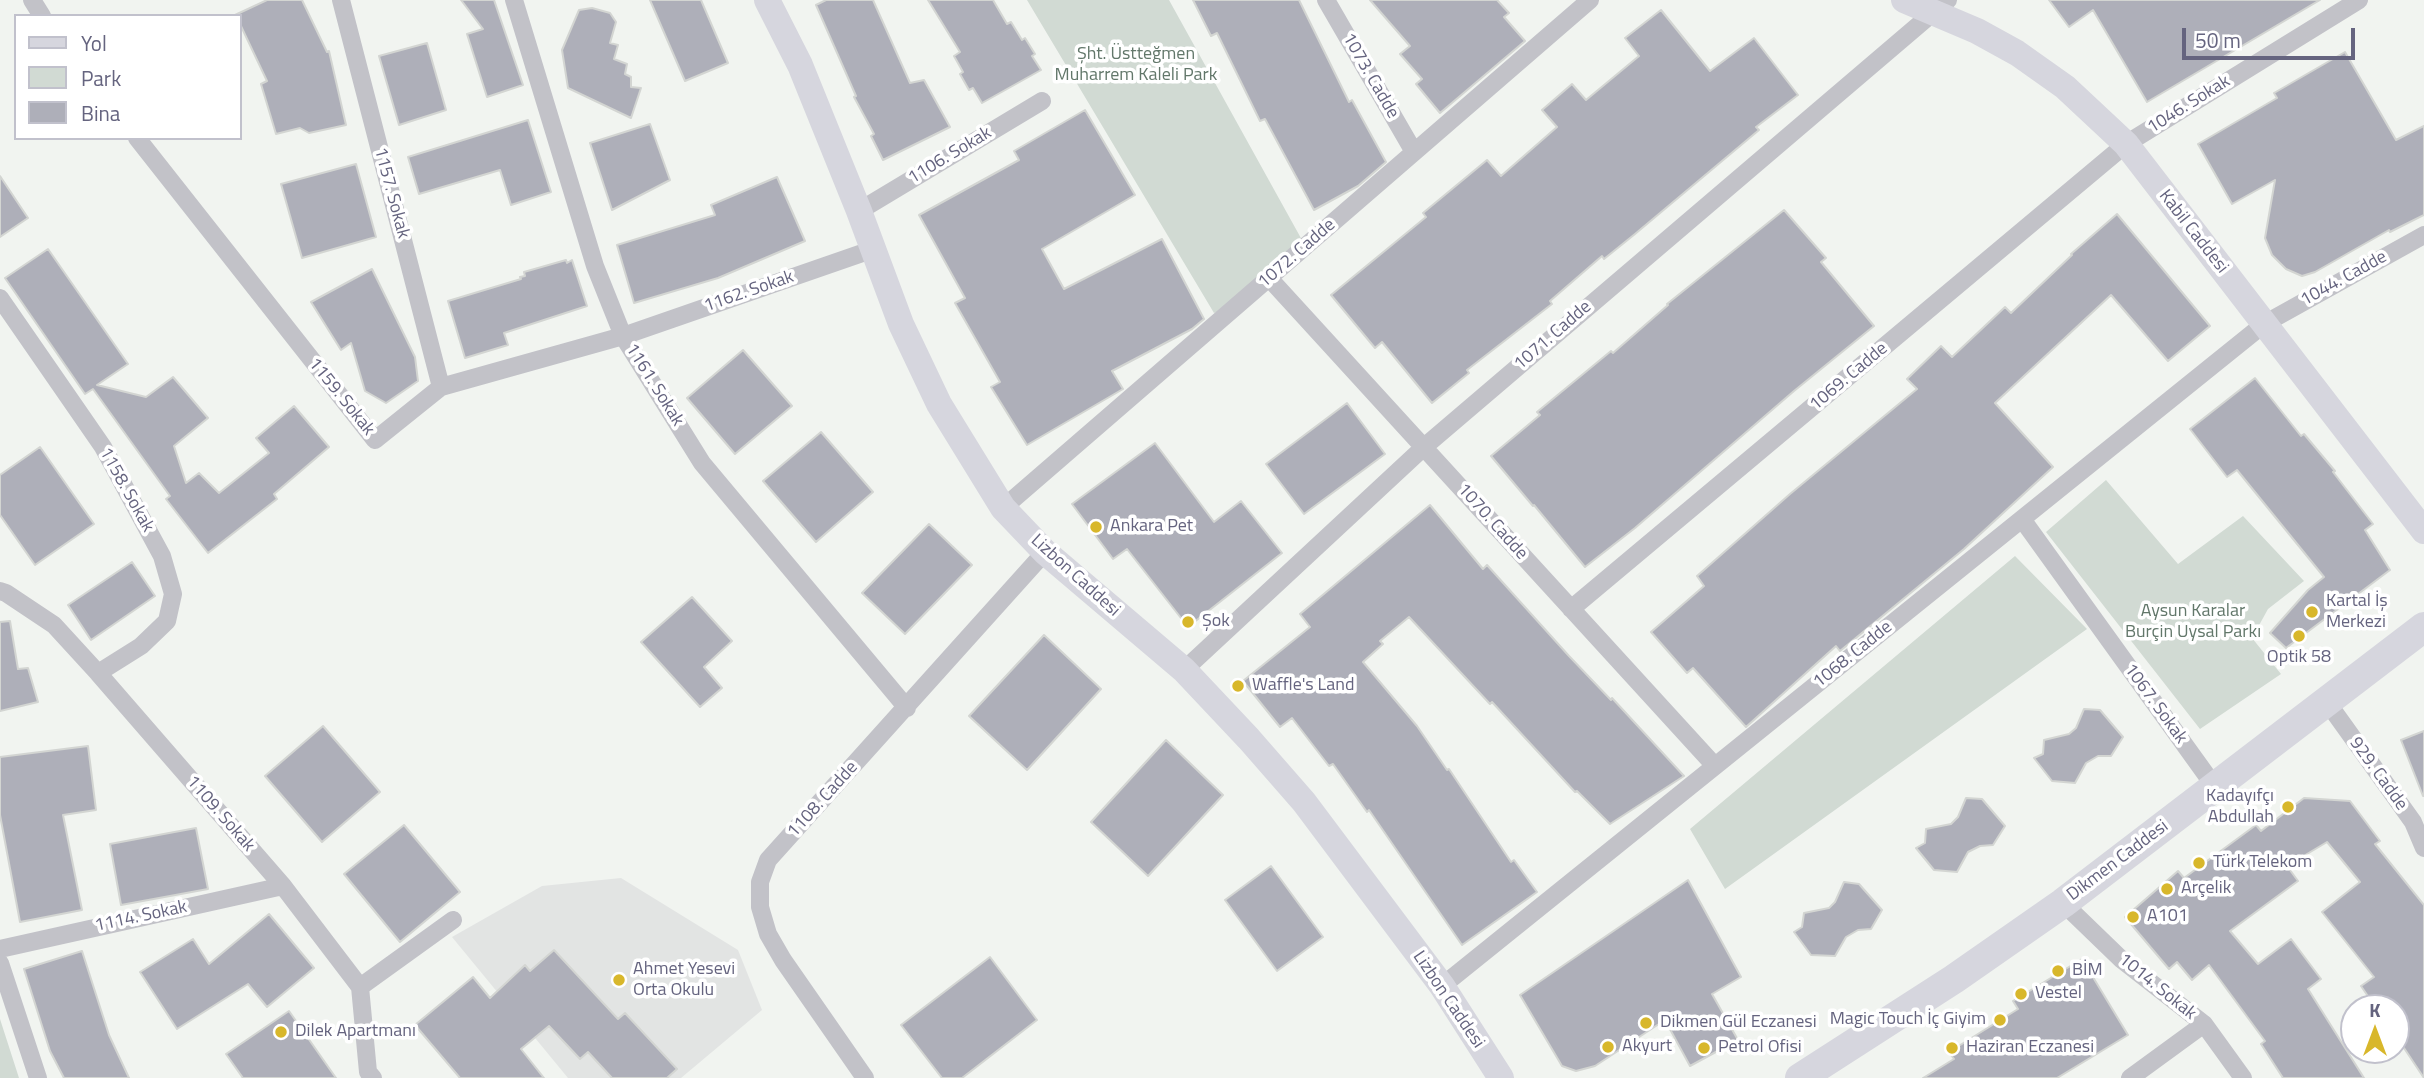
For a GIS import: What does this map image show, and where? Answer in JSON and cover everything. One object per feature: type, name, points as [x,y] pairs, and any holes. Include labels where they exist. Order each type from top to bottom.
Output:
[{"type":"main road","name":"Lizbon Caddesi","points":[[766,0],[800,65],[901,324],[939,404],[1003,508],[1045,552],[1184,670],[1304,802],[1441,986],[1500,1078]]},
{"type":"main road","name":"Kabil Caddesi","points":[[1904,0],[1940,6],[2017,53],[2065,87],[2126,144],[2424,531]]},
{"type":"main road","name":"Dikmen Caddesi","points":[[1813,1075],[2063,903],[2424,627]]},
{"type":"street","name":"1157. Sokak","points":[[341,0],[441,387]]},
{"type":"street","name":"1161. Sokak","points":[[514,0],[595,266],[623,335],[702,463],[907,708]]},
{"type":"street","name":"1073. Cadde","points":[[1326,0],[1414,152]]},
{"type":"street","name":"1072. Cadde","points":[[1003,508],[1590,0]]},
{"type":"street","name":"1046. Sokak","points":[[2126,144],[2359,0]]},
{"type":"street","name":"1071. Cadde","points":[[1184,670],[1423,447],[1940,6]]},
{"type":"street","name":"1106. Sokak","points":[[859,211],[1042,101]]},
{"type":"street","name":"1159. Sokak","points":[[139,140],[375,440],[441,387],[623,335]]},
{"type":"street","name":"1069. Cadde","points":[[1571,609],[2126,144]]},
{"type":"street","name":"1044. Cadde","points":[[2264,324],[2424,235]]},
{"type":"street","name":"1162. Sokak","points":[[623,335],[874,249]]},
{"type":"street","name":"1070. Cadde","points":[[1269,278],[1715,766]]},
{"type":"street","name":"1158. Sokak","points":[[0,298],[103,447],[162,556],[173,594],[167,621],[141,646],[98,673]]},
{"type":"street","name":"1068. Cadde","points":[[1441,986],[2264,324]]},
{"type":"street","name":"1067. Sokak","points":[[2022,519],[2215,787]]},
{"type":"street","name":"1108. Cadde","points":[[865,1078],[782,960],[768,934],[760,907],[760,882],[768,860],[1045,552]]},
{"type":"street","name":"1109. Sokak","points":[[0,591],[54,625],[98,673],[283,886],[360,988]]},
{"type":"street","name":"929. Cadde","points":[[2327,702],[2418,820],[2424,848]]},
{"type":"street","name":"1114. Sokak","points":[[0,948],[283,886]]},
{"type":"street","name":"1014. Sokak","points":[[2063,903],[2122,960],[2204,1024],[2243,1078]]},
{"type":"street","points":[[368,1076],[360,988],[453,920]]},
{"type":"street","points":[[0,962],[38,1078]]},
{"type":"street","points":[[2130,1078],[2204,1024]]},
{"type":"shaded area","name":"Ahmet Yesevi Orta Okulu","points":[[621,878],[738,950],[762,1010],[681,1078],[568,1078],[452,937],[542,886]]},
{"type":"green space","name":"Şht. Üstteğmen Muharrem Kaleli Park","points":[[1027,0],[1169,0],[1302,240],[1245,302],[1214,313]]},
{"type":"green space","name":"Aysun Karalar Burçin Uysal Parkı","points":[[2106,480],[2178,564],[2243,516],[2304,581],[2268,609],[2252,638],[2281,674],[2200,729],[2046,532]]},
{"type":"green space","points":[[2015,556],[2087,629],[1725,889],[1690,829]]},
{"type":"green space","points":[[0,1019],[19,1078],[0,1078]]},
{"type":"building","points":[[267,0],[302,0],[327,52],[329,51],[346,125],[309,133],[300,128],[276,134],[261,84],[267,81],[242,28],[242,14],[237,14]]},
{"type":"building","points":[[461,0],[494,0],[523,85],[487,97],[467,34],[483,29]]},
{"type":"building","points":[[650,0],[701,0],[728,63],[685,81]]},
{"type":"building","points":[[826,0],[873,0],[910,83],[924,80],[950,127],[883,160],[816,5]]},
{"type":"building","points":[[928,0],[993,0],[1007,24],[1011,22],[1022,40],[1025,38],[1041,70],[982,103],[973,88],[969,90],[960,74],[963,72],[954,56],[960,52]]},
{"type":"building","points":[[1193,0],[1299,0],[1349,102],[1352,100],[1386,162],[1358,186],[1314,210],[1265,119],[1260,121],[1217,33],[1211,36]]},
{"type":"building","points":[[1370,0],[1497,0],[1509,13],[1504,17],[1525,41],[1440,113],[1416,84],[1422,79],[1400,54],[1410,46]]},
{"type":"building","points":[[2049,0],[2320,0],[2147,102],[2093,10],[2069,27]]},
{"type":"building","points":[[592,8],[610,13],[616,22],[610,43],[618,45],[614,59],[627,64],[625,74],[631,77],[631,87],[641,88],[631,118],[568,88],[562,50],[579,10]]},
{"type":"building","points":[[1661,10],[1710,71],[1754,38],[1798,95],[1756,127],[1759,130],[1635,234],[1604,259],[1602,256],[1550,301],[1552,304],[1467,370],[1469,373],[1432,403],[1382,342],[1375,348],[1331,295],[1426,217],[1423,213],[1487,160],[1501,176],[1557,127],[1542,110],[1572,84],[1586,100],[1639,56],[1625,38]]},
{"type":"building","points":[[427,43],[446,110],[399,125],[379,56]]},
{"type":"building","points":[[2345,52],[2396,140],[2424,126],[2424,215],[2390,232],[2389,230],[2315,272],[2302,276],[2286,269],[2272,255],[2265,238],[2275,180],[2232,204],[2198,144],[2277,98],[2274,93]]},
{"type":"building","points":[[1085,110],[1135,195],[1042,249],[1064,289],[1162,239],[1204,319],[1192,329],[1112,371],[1123,389],[1027,445],[991,387],[1000,382],[955,303],[965,298],[919,215],[1019,160],[1014,151]]},
{"type":"building","points":[[528,120],[551,192],[511,205],[500,170],[419,194],[408,157]]},
{"type":"building","points":[[650,124],[670,180],[612,210],[590,143]]},
{"type":"building","points":[[356,164],[376,237],[302,258],[281,184]]},
{"type":"building","points":[[0,176],[28,218],[0,237]]},
{"type":"building","points":[[777,177],[805,241],[718,278],[634,303],[617,245],[715,215],[711,205]]},
{"type":"building","points":[[1784,210],[1826,258],[1821,262],[1874,326],[1585,567],[1491,456],[1540,415],[1537,412],[1611,351],[1613,353],[1667,304]]},
{"type":"building","points":[[2117,214],[2210,326],[2168,361],[2111,295],[1995,403],[2053,467],[1964,549],[1840,651],[1836,646],[1746,727],[1693,668],[1687,673],[1651,632],[1704,586],[1697,576],[1790,494],[1917,389],[1907,379],[1941,346],[1952,357],[2005,307],[2011,313],[2071,254]]},
{"type":"building","points":[[48,249],[128,364],[97,385],[146,397],[173,377],[208,418],[174,446],[186,483],[199,473],[219,493],[269,453],[256,438],[294,406],[329,447],[274,494],[277,499],[208,553],[166,499],[170,496],[93,389],[85,394],[5,278]]},
{"type":"building","points":[[566,260],[567,263],[572,260],[587,306],[504,333],[508,345],[465,358],[448,301],[521,279],[520,277],[525,276],[524,272]]},
{"type":"building","points":[[372,269],[415,357],[418,381],[386,403],[365,391],[351,343],[341,350],[311,302]]},
{"type":"building","points":[[743,350],[792,406],[735,454],[687,398]]},
{"type":"building","points":[[2255,378],[2301,436],[2304,434],[2335,471],[2333,472],[2373,524],[2365,530],[2390,570],[2286,648],[2270,633],[2308,590],[2324,577],[2237,470],[2227,477],[2190,429]]},
{"type":"building","points":[[1347,403],[1385,454],[1304,514],[1266,464]]},
{"type":"building","points":[[821,432],[873,492],[816,542],[763,481]]},
{"type":"building","points":[[1155,443],[1214,522],[1241,501],[1282,553],[1188,627],[1127,549],[1113,559],[1072,504]]},
{"type":"building","points":[[40,447],[94,524],[35,565],[0,515],[0,475]]},
{"type":"building","points":[[1430,505],[1483,569],[1487,565],[1569,656],[1684,776],[1610,824],[1575,792],[1409,617],[1380,641],[1383,644],[1363,662],[1417,726],[1511,862],[1514,860],[1537,892],[1462,945],[1369,810],[1367,812],[1333,764],[1329,766],[1292,718],[1280,727],[1243,681],[1310,627],[1300,614]]},
{"type":"building","points":[[929,524],[972,565],[905,634],[862,593]]},
{"type":"building","points":[[132,562],[155,596],[91,640],[68,605]]},
{"type":"building","points":[[692,597],[732,641],[704,667],[722,688],[700,707],[641,642]]},
{"type":"building","points":[[10,621],[18,669],[28,668],[38,702],[0,711],[0,622]]},
{"type":"building","points":[[1044,635],[1101,689],[1027,770],[969,716]]},
{"type":"building","points":[[2084,709],[2100,710],[2123,737],[2111,756],[2098,756],[2086,763],[2075,783],[2052,781],[2034,758],[2043,754],[2044,740],[2069,734],[2076,728]]},
{"type":"building","points":[[323,726],[380,792],[322,842],[265,776]]},
{"type":"building","points":[[2424,731],[2424,796],[2423,796],[2401,740]]},
{"type":"building","points":[[1166,740],[1223,795],[1148,876],[1091,822]]},
{"type":"building","points":[[88,746],[96,810],[63,815],[82,910],[20,922],[0,815],[0,757]]},
{"type":"building","points":[[1966,798],[1982,799],[2005,826],[1993,845],[1980,846],[1968,852],[1957,872],[1934,870],[1916,848],[1925,843],[1926,829],[1951,824],[1958,817]]},
{"type":"building","points":[[2304,798],[2350,801],[2380,841],[2375,844],[2424,905],[2424,1078],[2410,1057],[2410,994],[2366,994],[2361,986],[2374,977],[2322,912],[2360,882],[2327,842],[2287,866],[2298,881],[2230,931],[2258,964],[2291,939],[2321,979],[2308,989],[2340,1040],[2340,1064],[2355,1064],[2364,1078],[2283,1078],[2261,1044],[2265,1041],[2209,965],[2192,980],[2177,962],[2169,969],[2125,917],[2178,871],[2184,878],[2256,825],[2261,831]]},
{"type":"building","points":[[404,825],[460,892],[400,942],[344,874]]},
{"type":"building","points":[[196,828],[208,889],[121,905],[110,844]]},
{"type":"building","points":[[1271,866],[1323,937],[1277,971],[1225,900]]},
{"type":"building","points":[[1688,880],[1741,977],[1712,994],[1738,1040],[1690,1066],[1665,1020],[1595,1066],[1576,1071],[1562,1066],[1520,995]]},
{"type":"building","points":[[1844,882],[1859,884],[1882,910],[1871,929],[1858,930],[1846,937],[1835,956],[1811,955],[1794,932],[1802,927],[1804,913],[1829,908],[1835,902]]},
{"type":"building","points":[[269,914],[314,968],[267,1007],[248,984],[177,1029],[140,972],[193,939],[209,964]]},
{"type":"building","points":[[554,950],[618,1019],[625,1013],[677,1069],[667,1078],[612,1078],[588,1052],[580,1059],[549,1026],[521,1049],[544,1078],[460,1078],[415,1025],[473,977],[490,998],[525,965],[530,971]]},
{"type":"building","points":[[82,951],[109,1035],[129,1078],[64,1078],[50,1051],[24,969]]},
{"type":"building","points":[[990,957],[1037,1020],[962,1078],[942,1078],[901,1025]]},
{"type":"building","points":[[2082,959],[2128,1035],[2057,1078],[1923,1078],[1954,1059],[1949,1052],[2018,1009],[2013,1001]]},
{"type":"building","name":"Dilek Apartmanı","points":[[289,1011],[336,1078],[243,1078],[226,1054]]},
{"type":"place","name":"Ankara Pet","points":[[1096,527]]},
{"type":"place","name":"Kartal İş Merkezi","points":[[2312,612]]},
{"type":"place","name":"Şok","points":[[1188,622]]},
{"type":"place","name":"Optik 58","points":[[2299,636]]},
{"type":"place","name":"Waffle's Land","points":[[1238,686]]},
{"type":"place","name":"Kadayıfçı Abdullah","points":[[2288,807]]},
{"type":"place","name":"Türk Telekom","points":[[2199,863]]},
{"type":"place","name":"Arçelik","points":[[2167,889]]},
{"type":"place","name":"A101","points":[[2133,917]]},
{"type":"place","name":"BİM","points":[[2058,971]]},
{"type":"place","name":"Ahmet Yesevi Orta Okulu","points":[[619,980]]},
{"type":"place","name":"Vestel","points":[[2021,994]]},
{"type":"place","name":"Magic Touch İç Giyim","points":[[2000,1020]]},
{"type":"place","name":"Dikmen Gül Eczanesi","points":[[1646,1023]]},
{"type":"place","name":"Dilek Apartmanı","points":[[281,1032]]},
{"type":"place","name":"Akyurt","points":[[1608,1047]]},
{"type":"place","name":"Petrol Ofisi","points":[[1704,1048]]},
{"type":"place","name":"Haziran Eczanesi","points":[[1952,1048]]}]
